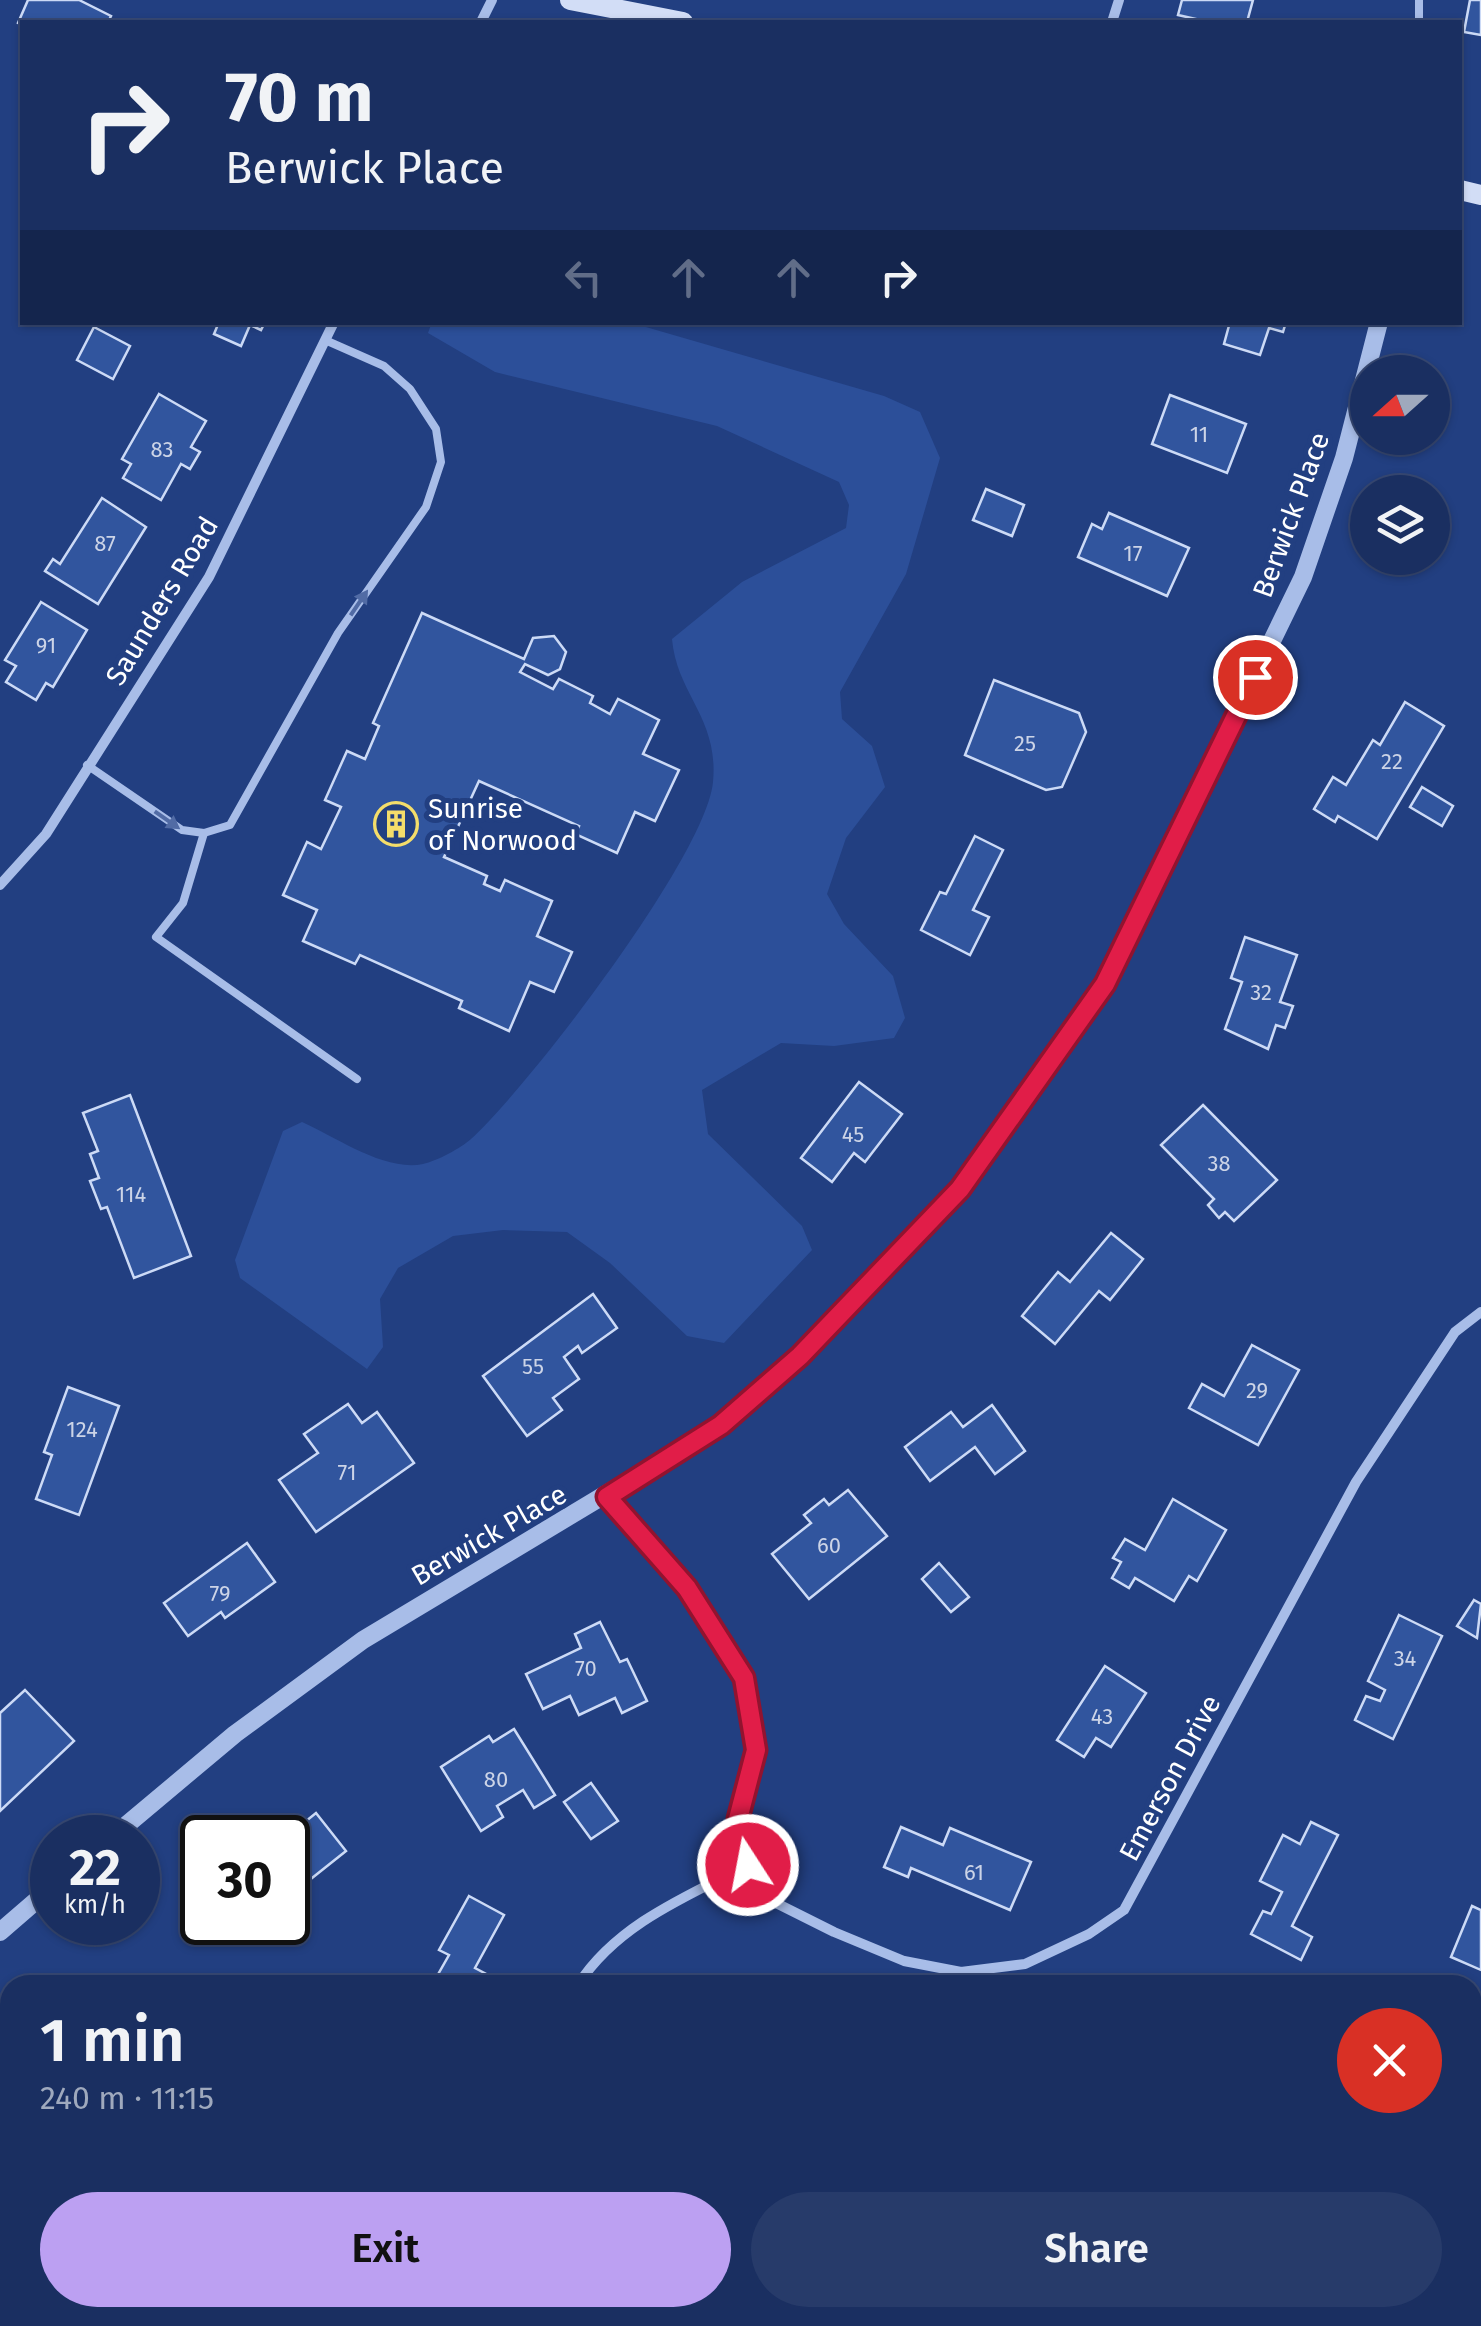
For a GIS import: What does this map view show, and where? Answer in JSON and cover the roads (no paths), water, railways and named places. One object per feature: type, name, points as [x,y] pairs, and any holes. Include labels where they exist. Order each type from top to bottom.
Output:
[{"type":"main road","points":[[570,0],[673,20]]},
{"type":"street","name":"Saunders Road","points":[[0,884],[46,834],[209,577],[332,325]]},
{"type":"street","name":"Berwick Place","points":[[139,1815],[235,1734],[363,1640],[607,1497],[721,1425],[800,1356],[960,1189],[1105,984],[1303,577],[1344,458],[1379,325]]},
{"type":"street","name":"Emerson Drive","points":[[748,1865],[778,1904],[904,1960],[961,1972],[1025,1964],[1088,1934],[1124,1910],[1356,1482],[1455,1332],[1481,1312]]},
{"type":"street","points":[[584,1975],[596,1956],[661,1910],[748,1865],[738,1819],[756,1750],[744,1678],[687,1588],[607,1497]]},
{"type":"street","points":[[0,1932],[30,1906]]},
{"type":"lane","points":[[87,765],[182,830],[204,834],[230,826],[338,633],[426,507],[442,462],[436,429],[410,389],[384,366],[325,340]]},
{"type":"lane","points":[[204,834],[183,903],[156,937],[358,1079]]},
{"type":"place","name":"Sunrise of Norwood","points":[[396,824]]}]
